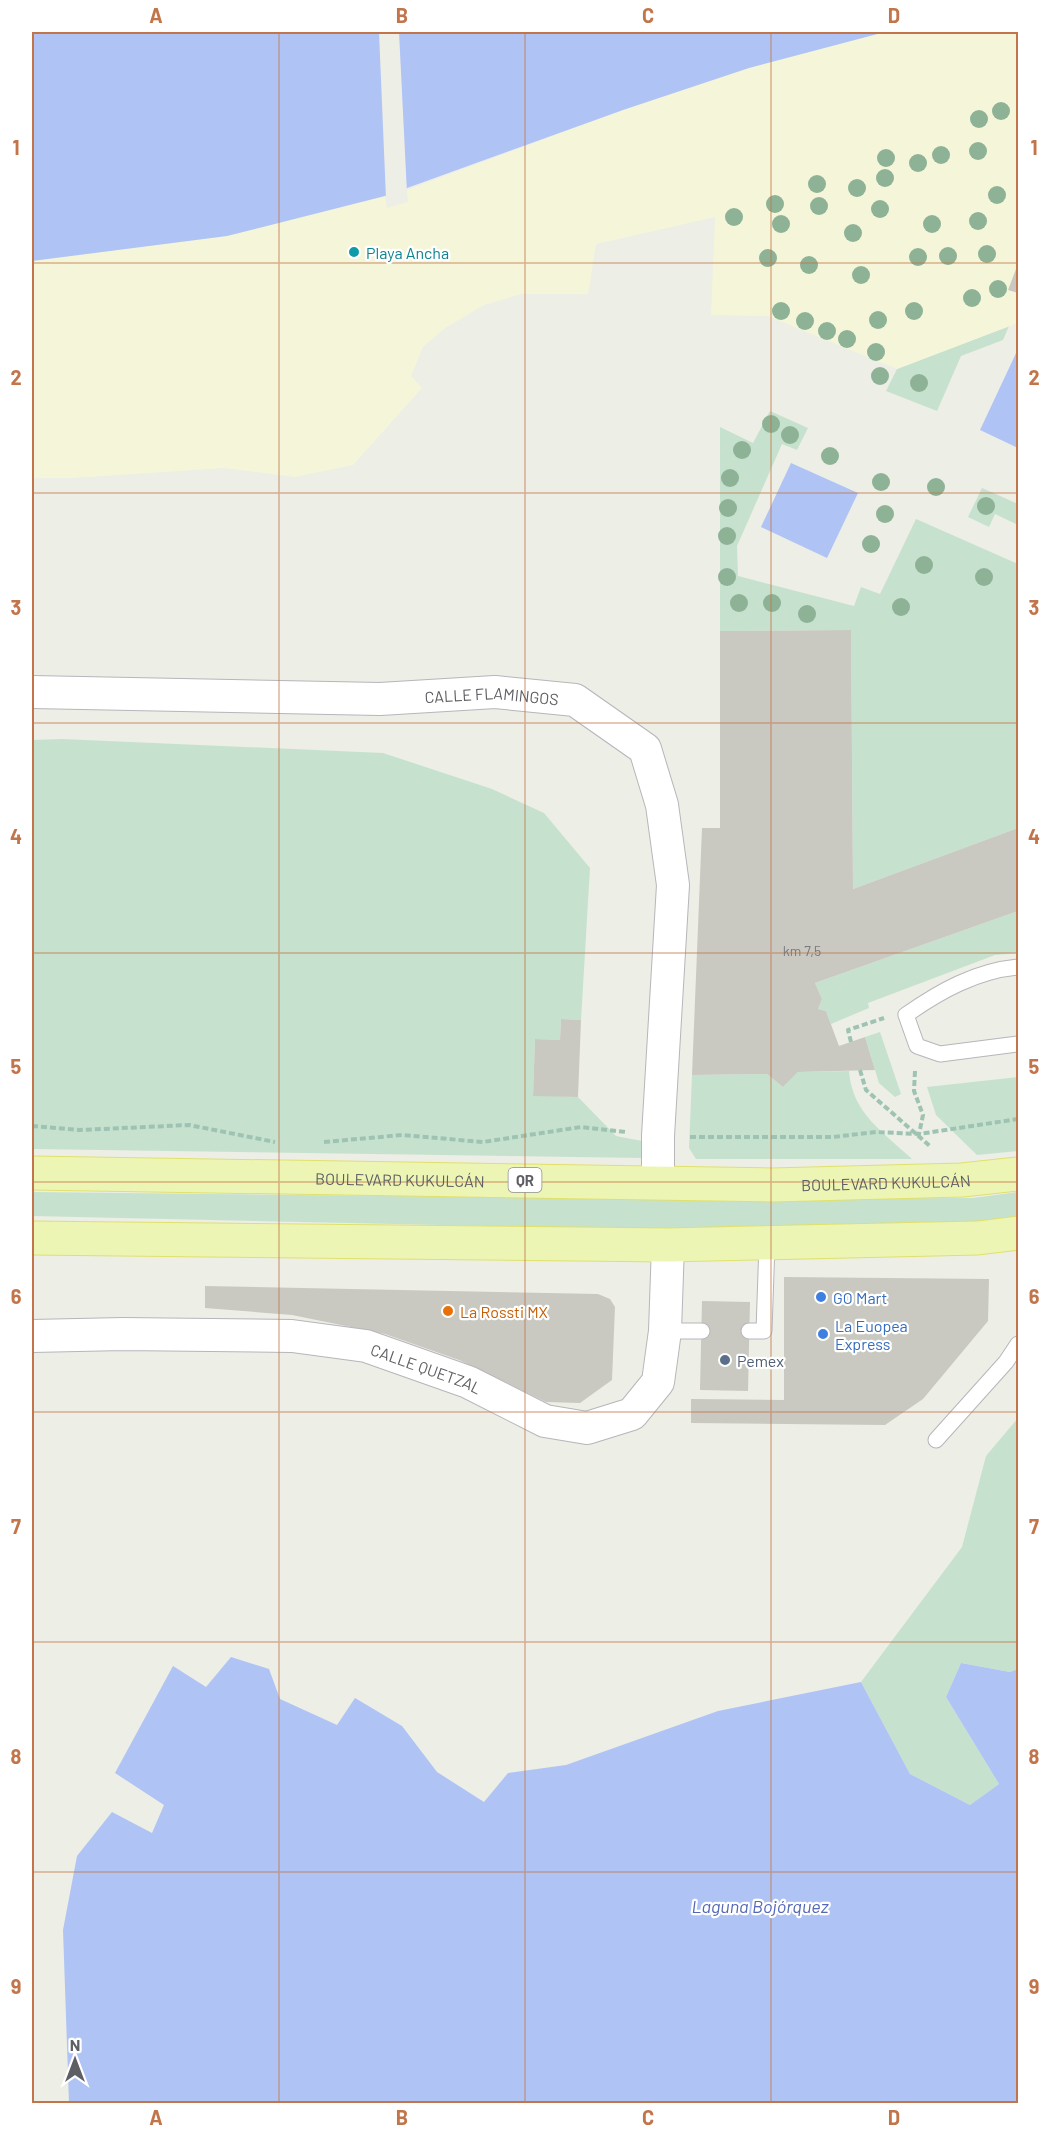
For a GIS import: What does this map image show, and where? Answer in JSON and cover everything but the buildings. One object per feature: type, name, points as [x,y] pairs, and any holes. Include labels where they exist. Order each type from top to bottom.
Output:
[{"type":"main road","name":"BOULEVARD KUKULCÁN","points":[[32,1173],[772,1185],[963,1180],[1018,1174]]},
{"type":"main road","points":[[32,1238],[668,1245],[978,1238],[1018,1233]]},
{"type":"street","name":"CALLE FLAMINGOS","points":[[32,693],[380,699],[495,692],[575,700],[645,749],[662,805],[673,885],[658,1136],[658,1182]]},
{"type":"street","name":"CALLE QUETZAL","points":[[32,1336],[123,1334],[292,1336],[366,1346],[468,1382],[545,1421],[587,1428],[632,1414],[658,1382],[665,1331],[668,1245]]},
{"type":"lane","points":[[1018,968],[992,970],[946,989],[906,1016],[917,1046],[940,1054],[1018,1044]]},
{"type":"lane","points":[[749,1331],[764,1331],[767,1243]]},
{"type":"lane","points":[[665,1331],[702,1331]]},
{"type":"lane","points":[[936,1440],[1006,1362],[1018,1344]]},
{"type":"path","points":[[851,1042],[848,1030],[874,1019],[906,1016]]},
{"type":"path","points":[[917,1046],[914,1091],[923,1115],[919,1134]]},
{"type":"path","points":[[860,1070],[866,1090],[919,1134],[963,1180]]},
{"type":"path","points":[[313,1143],[402,1135],[483,1142],[581,1127],[658,1136],[833,1137],[876,1132],[919,1134],[1018,1119]]},
{"type":"path","points":[[32,1126],[80,1130],[189,1125],[280,1143]]},
{"type":"shaded area","points":[[1009,326],[1003,340],[961,356],[937,411],[886,391],[897,369]]},
{"type":"shaded area","points":[[770,411],[808,428],[797,450],[782,444],[737,546],[738,576],[854,606],[861,587],[880,594],[916,519],[1018,564],[1018,828],[853,889],[851,630],[720,631],[720,427],[753,443]]},
{"type":"shaded area","points":[[982,488],[1018,504],[1018,525],[995,514],[989,527],[968,517]]},
{"type":"shaded area","points":[[62,739],[383,753],[492,789],[544,813],[590,868],[581,1020],[561,1019],[560,1040],[535,1039],[533,1095],[578,1097],[616,1136],[642,1141],[644,1158],[32,1149],[32,740]]},
{"type":"shaded area","points":[[1018,911],[1018,953],[995,955],[868,1003],[869,1008],[831,1024],[826,1011],[818,1009],[822,999],[815,983]]},
{"type":"shaded area","points":[[880,1032],[901,1094],[895,1097],[879,1083],[865,1037]]},
{"type":"shaded area","points":[[849,1071],[851,1086],[863,1110],[880,1130],[912,1159],[696,1159],[689,1148],[692,1075],[767,1074],[783,1087],[798,1072]]},
{"type":"shaded area","points":[[1018,1077],[1018,1151],[977,1155],[936,1115],[927,1087]]},
{"type":"shaded area","points":[[32,1192],[670,1199],[973,1198],[1018,1192],[1018,1218],[977,1223],[668,1230],[32,1216]]},
{"type":"shaded area","points":[[1018,1418],[1018,1669],[1010,1672],[961,1663],[946,1697],[999,1784],[970,1805],[910,1774],[861,1682],[962,1547],[986,1456]]},
{"type":"sand","name":"Playa Ancha","points":[[885,32],[1018,32],[1018,263],[1009,289],[1018,293],[1018,323],[897,369],[768,316],[711,315],[715,217],[596,244],[588,294],[521,294],[484,305],[445,328],[423,347],[411,376],[422,388],[353,465],[295,477],[224,468],[73,478],[32,478],[32,261],[227,236],[385,196],[387,208],[408,202],[407,190],[623,110],[749,68]]},
{"type":"water","points":[[32,32],[885,32],[749,68],[623,110],[385,196],[227,236],[32,261]]},
{"type":"water","points":[[1018,349],[1018,448],[980,430]]},
{"type":"water","points":[[791,463],[858,493],[827,558],[761,527]]},
{"type":"water","name":"Laguna Bojórquez","points":[[231,1657],[269,1669],[280,1699],[337,1725],[355,1698],[402,1726],[437,1772],[484,1802],[508,1773],[566,1765],[718,1711],[861,1682],[910,1774],[970,1805],[999,1784],[946,1697],[961,1663],[1010,1672],[1018,1669],[1018,2103],[69,2103],[63,1930],[77,1856],[112,1812],[152,1833],[164,1805],[115,1773],[173,1666],[206,1687]]},
{"type":"pier","points":[[379,32],[399,32],[407,193],[386,199]]},
{"type":"place","name":"Playa Ancha","points":[[354,252]]},
{"type":"place","name":"GO Mart","points":[[821,1297]]},
{"type":"place","name":"La Rossti MX","points":[[448,1311]]},
{"type":"place","name":"La Euopea Express","points":[[823,1334]]},
{"type":"place","name":"Pemex","points":[[725,1360]]}]
